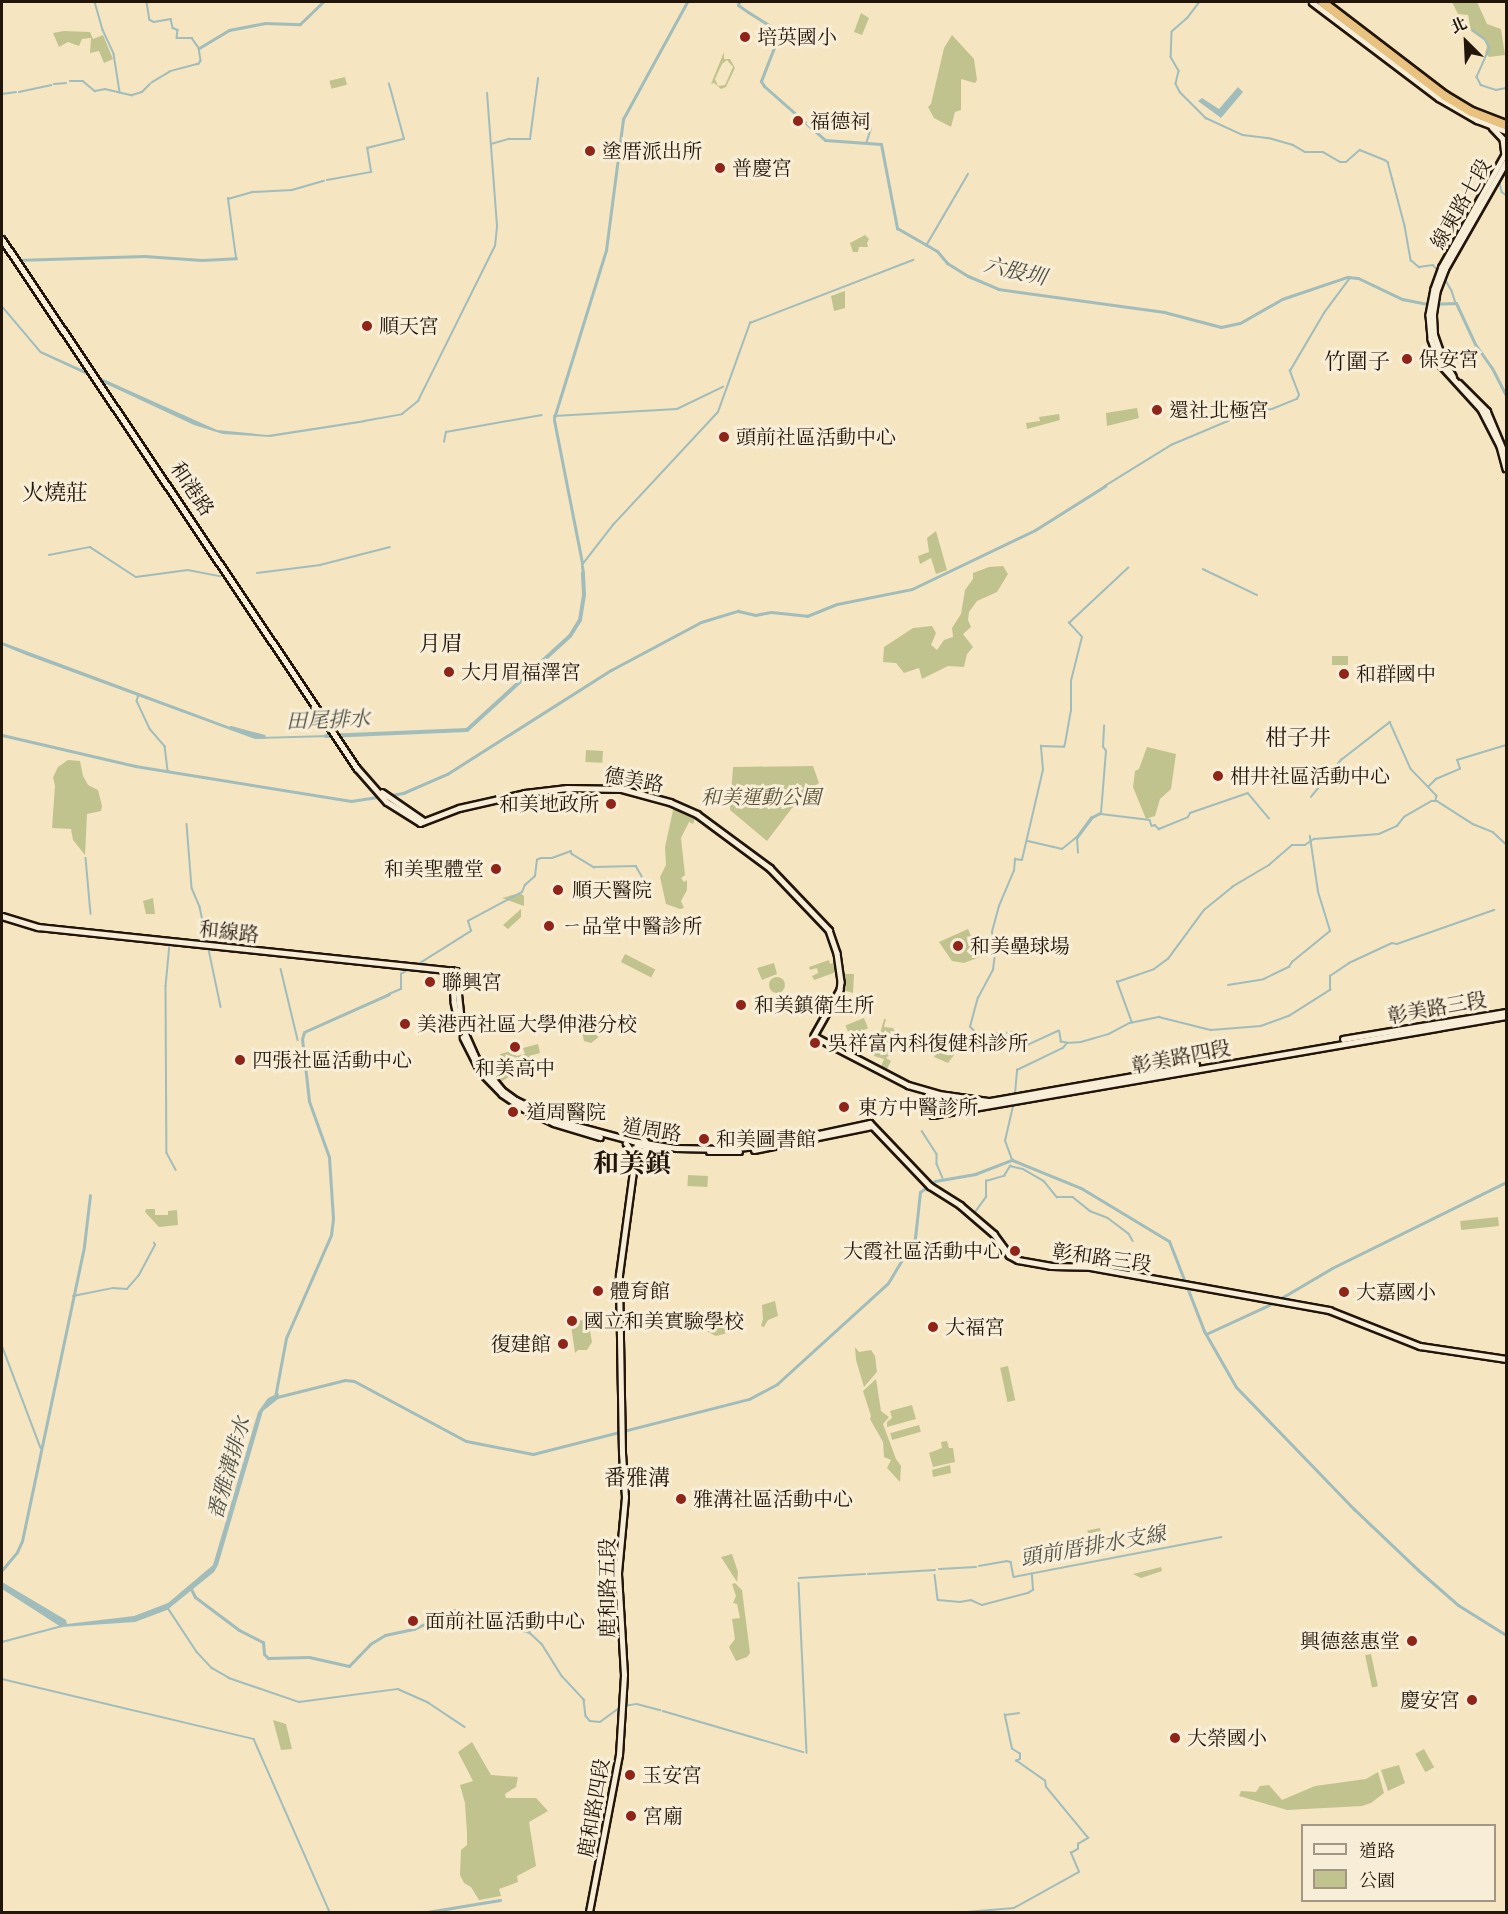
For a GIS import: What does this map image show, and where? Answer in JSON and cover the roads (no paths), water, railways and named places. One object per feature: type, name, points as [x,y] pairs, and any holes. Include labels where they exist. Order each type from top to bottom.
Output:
[{"type":"highway","points":[[1320,2],[1445,96],[1472,112],[1506,126]]},
{"type":"highway","points":[[1328,2],[1447,93],[1506,126]]},
{"type":"main road","points":[[1312,2],[1435,91],[1472,114],[1506,126]]},
{"type":"main road","points":[[1320,2],[1345,25],[1439,98],[1490,124],[1506,126]]},
{"type":"main road","name":"線東路七段","points":[[1443,365],[1431,339],[1429,315],[1440,276],[1504,164],[1506,154],[1503,139],[1490,124]]},
{"type":"main road","points":[[2,234],[17,260]]},
{"type":"main road","points":[[2,239],[17,260]]},
{"type":"main road","name":"和港路","points":[[17,260],[337,736],[385,797],[422,822]]},
{"type":"main road","points":[[1443,365],[1487,411],[1506,456]]},
{"type":"main road","points":[[1443,365],[1481,409],[1500,446],[1506,468]]},
{"type":"main road","name":"德美路","points":[[422,822],[503,796],[551,789],[582,788],[635,791],[670,801],[697,814],[770,868],[829,930],[841,970],[840,990],[814,1036],[886,1076],[931,1092]]},
{"type":"main road","name":"和線路","points":[[2,916],[38,927],[454,971]]},
{"type":"main road","name":"道周路","points":[[454,971],[454,1002],[464,1041],[481,1072],[502,1094],[523,1108],[554,1123],[626,1143],[637,1143]]},
{"type":"main road","name":"道周路","points":[[454,971],[467,1040],[477,1059],[502,1090],[516,1100],[559,1121],[637,1143],[699,1149],[748,1148],[871,1124]]},
{"type":"main road","name":"彰美路三段","points":[[1373,1036],[1506,1014]]},
{"type":"main road","name":"彰美路四段","points":[[931,1092],[933,1113],[1373,1036]]},
{"type":"main road","points":[[931,1092],[992,1101]]},
{"type":"main road","name":"彰和路三段","points":[[871,1124],[928,1184],[960,1205],[994,1234],[1009,1255],[1018,1260],[1051,1266],[1090,1267],[1329,1310],[1431,1349],[1506,1359]]},
{"type":"main road","points":[[626,1143],[635,1156],[649,1145],[640,1133]]},
{"type":"main road","name":"鹿和路五段","points":[[621,1707],[624,1675],[618,1573],[625,1500],[621,1432],[620,1262],[637,1143]]},
{"type":"main road","name":"鹿和路四段","points":[[589,1912],[617,1775],[621,1707]]},
{"type":"water","points":[[1238,87],[1243,92],[1221,118],[1198,101],[1202,98],[1219,109]]},
{"type":"water","points":[[2,305],[41,351],[217,430],[268,435],[365,420],[366,422],[270,437],[223,434],[194,425],[40,353],[2,308]]},
{"type":"water","points":[[2,642],[249,734],[260,737],[329,735],[331,737],[255,739],[26,655],[2,645]]},
{"type":"water","points":[[279,1393],[278,1399],[263,1411],[218,1565],[214,1572],[167,1610],[135,1622],[61,1627],[2,1589],[2,1582],[66,1620],[67,1624],[134,1616],[168,1603],[213,1565],[258,1412],[268,1398]]},
{"type":"waterway","points":[[95,2],[103,30],[114,54],[120,93]]},
{"type":"waterway","points":[[147,2],[150,20],[154,22],[171,19],[173,28],[178,30],[177,38],[192,38],[199,48],[201,61],[199,64],[170,72],[152,83]]},
{"type":"waterway","name":"六股圳","points":[[199,48],[229,30],[265,23],[300,24],[323,2]]},
{"type":"waterway","points":[[554,418],[606,250],[623,119],[687,2]]},
{"type":"waterway","name":"六股圳","points":[[739,2],[738,5],[780,32],[761,81],[764,86],[825,140],[881,144],[897,228],[937,251],[947,263],[968,276],[998,289],[1164,312],[1221,327],[1240,323],[1282,299],[1347,277],[1358,278],[1402,299],[1428,304],[1456,303],[1475,344],[1492,368],[1506,396]]},
{"type":"waterway","points":[[1200,2],[1188,18],[1172,32],[1171,57],[1179,71],[1176,84],[1180,92],[1206,118],[1243,135],[1269,138],[1293,145],[1305,152],[1323,152],[1340,162],[1346,162],[1360,150],[1388,162],[1405,226],[1411,260],[1419,267],[1433,265],[1439,271]]},
{"type":"waterway","points":[[1473,30],[1485,39],[1490,48],[1477,77],[1481,85],[1496,90],[1506,88]]},
{"type":"waterway","points":[[491,144],[509,139],[530,139],[538,79]]},
{"type":"waterway","points":[[70,81],[83,81],[95,91],[105,89],[132,95],[142,92],[150,84]]},
{"type":"waterway","points":[[54,84],[66,83]]},
{"type":"waterway","points":[[327,180],[371,172],[367,148],[404,139],[389,84]]},
{"type":"waterway","points":[[19,92],[51,85]]},
{"type":"waterway","points":[[2,94],[16,92]]},
{"type":"waterway","points":[[364,421],[402,414],[418,401],[495,246],[497,226],[487,93]]},
{"type":"waterway","points":[[866,144],[871,129]]},
{"type":"waterway","points":[[1506,171],[1500,183],[1502,192],[1506,195]]},
{"type":"waterway","points":[[926,246],[968,174]]},
{"type":"waterway","points":[[236,258],[228,199],[252,192],[292,190],[324,181]]},
{"type":"waterway","points":[[16,260],[144,256],[202,260],[236,258]]},
{"type":"waterway","points":[[582,565],[613,525],[718,412],[750,323],[913,260]]},
{"type":"waterway","points":[[1444,277],[1456,303]]},
{"type":"waterway","points":[[1105,486],[1171,445],[1247,413],[1272,409],[1297,399],[1299,395],[1290,371],[1324,313],[1350,278]]},
{"type":"waterway","points":[[554,416],[677,409],[723,387]]},
{"type":"waterway","points":[[444,442],[446,432],[541,415]]},
{"type":"waterway","points":[[554,420],[582,563]]},
{"type":"waterway","points":[[2,735],[135,766],[351,801],[403,793],[447,774],[611,670],[701,622],[738,611],[755,615],[771,612],[807,616],[837,604],[912,589],[1035,530],[1105,486]]},
{"type":"waterway","points":[[49,555],[90,547],[136,577],[188,570],[220,576]]},
{"type":"waterway","points":[[257,573],[320,565],[390,547]]},
{"type":"waterway","name":"田尾排水","points":[[582,566],[583,573]]},
{"type":"waterway","points":[[1067,1043],[1061,1042],[1059,1031],[1022,1048],[1013,1042],[1012,1033],[978,1035],[970,1027],[978,998],[993,970],[995,953],[992,932],[999,906],[1014,871],[1015,859],[1022,860],[1043,770],[1041,746],[1064,747],[1065,744],[1071,711],[1071,681],[1082,637],[1069,623],[1128,568]]},
{"type":"waterway","points":[[1203,569],[1257,595]]},
{"type":"waterway","name":"田尾排水","points":[[326,736],[467,730],[570,636],[580,620],[584,594],[583,573]]},
{"type":"waterway","points":[[139,695],[137,701],[150,729],[165,746],[168,771]]},
{"type":"waterway","points":[[1311,797],[1341,760],[1390,722],[1411,769],[1437,796],[1436,800]]},
{"type":"waterway","points":[[1028,841],[1062,849],[1077,837],[1091,818],[1101,813],[1106,751],[1103,747],[1104,726]]},
{"type":"waterway","name":"田尾排水","points":[[231,728],[264,737]]},
{"type":"waterway","points":[[1429,786],[1436,779],[1460,769],[1457,760],[1506,745]]},
{"type":"waterway","points":[[1078,853],[1077,839],[1093,818],[1101,814],[1150,820],[1152,826],[1155,825],[1159,829],[1188,817],[1190,813],[1248,793],[1269,818]]},
{"type":"waterway","points":[[1132,1023],[1117,982],[1154,969],[1168,959],[1204,910],[1232,887],[1269,865],[1292,845],[1305,845],[1314,839],[1379,834],[1397,826],[1404,817],[1432,801],[1437,801],[1473,824],[1493,832],[1506,844]]},
{"type":"waterway","points":[[187,824],[192,888],[200,907],[221,1007]]},
{"type":"waterway","points":[[1228,985],[1264,979],[1289,967],[1330,931],[1318,892],[1310,837]]},
{"type":"waterway","points":[[417,965],[471,931],[468,921],[522,892],[525,885],[535,876],[537,860],[541,858],[552,858],[571,851],[572,854],[594,867],[636,866],[652,894],[650,900]]},
{"type":"waterway","points":[[86,858],[91,914]]},
{"type":"waterway","points":[[1015,1094],[1017,1070],[1063,1048],[1067,1043],[1081,1042],[1109,1034],[1130,1023],[1159,1017],[1211,1030],[1261,1026],[1289,1016],[1330,990],[1330,976],[1349,963],[1392,943],[1397,944],[1494,910]]},
{"type":"waterway","points":[[170,944],[166,986],[167,1153],[176,1170]]},
{"type":"waterway","points":[[281,969],[298,1040]]},
{"type":"waterway","points":[[389,994],[401,989],[401,974],[410,969]]},
{"type":"waterway","points":[[275,1397],[286,1338],[331,1235],[333,1218],[329,1157],[309,1101],[302,1039],[304,1032],[389,994]]},
{"type":"waterway","points":[[1012,1160],[1005,1141],[1014,1102]]},
{"type":"waterway","points":[[922,1131],[937,1154],[937,1164],[943,1178]]},
{"type":"waterway","points":[[277,1397],[345,1380],[354,1381],[466,1441],[533,1454],[749,1399],[777,1384],[888,1283],[915,1238],[920,1192],[935,1181],[975,1174],[1012,1160],[1081,1188],[1169,1241],[1204,1331],[1236,1387],[1354,1509],[1418,1570],[1458,1605],[1506,1635]]},
{"type":"waterway","points":[[973,1215],[986,1197],[986,1181],[1004,1176],[1010,1166],[1023,1169],[1044,1181],[1057,1197],[1073,1197],[1090,1211],[1108,1218],[1129,1234],[1133,1241]]},
{"type":"waterway","points":[[1206,1334],[1271,1304],[1332,1268],[1506,1182]]},
{"type":"waterway","points":[[2,1570],[17,1552],[22,1541],[84,1246],[90,1195]]},
{"type":"waterway","points":[[73,1296],[113,1288],[127,1289],[139,1275],[154,1243]]},
{"type":"waterway","points":[[2,1345],[41,1448]]},
{"type":"waterway","name":"頭前厝排水支線","points":[[979,1566],[1011,1562],[1014,1577],[1221,1537]]},
{"type":"waterway","name":"頭前厝排水支線","points":[[939,1569],[976,1567]]},
{"type":"waterway","name":"頭前厝排水支線","points":[[868,1574],[935,1570]]},
{"type":"waterway","name":"頭前厝排水支線","points":[[799,1578],[865,1574]]},
{"type":"waterway","points":[[935,1575],[938,1600],[960,1602],[971,1600],[982,1605],[1033,1590],[1032,1574]]},
{"type":"waterway","name":"頭前厝排水支線","points":[[799,1583],[807,1753]]},
{"type":"waterway","points":[[191,1589],[195,1597],[239,1630],[263,1642],[264,1654],[268,1658],[309,1657],[349,1666],[370,1644],[385,1635],[414,1629],[454,1610],[529,1632]]},
{"type":"waterway","points":[[168,1608],[197,1652],[212,1668],[229,1678],[299,1702],[398,1689],[429,1703],[465,1727]]},
{"type":"waterway","points":[[2,1642],[62,1626]]},
{"type":"waterway","name":"頭前厝排水支線","points":[[529,1632],[542,1644],[562,1676],[584,1700],[586,1716],[590,1721],[600,1722],[619,1708]]},
{"type":"waterway","points":[[2,1679],[254,1739],[330,1912]]},
{"type":"waterway","name":"頭前厝排水支線","points":[[624,1706],[637,1704],[660,1710]]},
{"type":"waterway","name":"頭前厝排水支線","points":[[663,1711],[803,1752]]},
{"type":"waterway","points":[[967,1912],[1014,1908],[1079,1872],[1071,1853],[1078,1849],[1078,1844],[1088,1838],[1046,1787],[1045,1781],[1016,1761],[1020,1759],[1020,1754],[1012,1749],[1005,1715],[1019,1713]]},
{"type":"waterway","points":[[427,1912],[500,1900]]},
{"type":"place","name":"培英國小","points":[[745,37]]},
{"type":"place","name":"福德祠","points":[[798,121]]},
{"type":"place","name":"塗厝派出所","points":[[590,151]]},
{"type":"place","name":"普慶宮","points":[[720,168]]},
{"type":"place","name":"順天宮","points":[[367,326]]},
{"type":"place","name":"保安宮","points":[[1407,359]]},
{"type":"place","name":"還社北極宮","points":[[1157,410]]},
{"type":"place","name":"頭前社區活動中心","points":[[724,437]]},
{"type":"place","name":"大月眉福澤宮","points":[[449,672]]},
{"type":"place","name":"和群國中","points":[[1344,674]]},
{"type":"place","name":"柑井社區活動中心","points":[[1218,776]]},
{"type":"place","name":"和美地政所","points":[[611,804]]},
{"type":"place","name":"和美聖體堂","points":[[496,869]]},
{"type":"place","name":"順天醫院","points":[[558,890]]},
{"type":"place","name":"ㄧ品堂中醫診所","points":[[549,926]]},
{"type":"place","name":"和美壘球場","points":[[958,946]]},
{"type":"place","name":"聯興宮","points":[[430,982]]},
{"type":"place","name":"和美鎮衛生所","points":[[741,1005]]},
{"type":"place","name":"美港西社區大學伸港分校","points":[[405,1024]]},
{"type":"place","name":"吳祥富內科復健科診所","points":[[815,1043]]},
{"type":"place","name":"和美高中","points":[[515,1047]]},
{"type":"place","name":"四張社區活動中心","points":[[240,1060]]},
{"type":"place","name":"東方中醫診所","points":[[844,1107]]},
{"type":"place","name":"道周醫院","points":[[513,1112]]},
{"type":"place","name":"和美圖書館","points":[[704,1139]]},
{"type":"place","name":"大霞社區活動中心","points":[[1015,1251]]},
{"type":"place","name":"體育館","points":[[598,1291]]},
{"type":"place","name":"大嘉國小","points":[[1344,1292]]},
{"type":"place","name":"國立和美實驗學校","points":[[572,1321]]},
{"type":"place","name":"大福宮","points":[[933,1327]]},
{"type":"place","name":"復建館","points":[[563,1344]]},
{"type":"place","name":"雅溝社區活動中心","points":[[681,1499]]},
{"type":"place","name":"面前社區活動中心","points":[[413,1621]]},
{"type":"place","name":"興德慈惠堂","points":[[1412,1641]]},
{"type":"place","name":"慶安宮","points":[[1472,1700]]},
{"type":"place","name":"大榮國小","points":[[1175,1738]]},
{"type":"place","name":"玉安宮","points":[[630,1775]]},
{"type":"place","name":"宮廟","points":[[631,1816]]},
{"type":"district","name":"竹圍子","points":[[1357,363]]},
{"type":"district","name":"火燒莊","points":[[55,494]]},
{"type":"district","name":"月眉","points":[[441,645]]},
{"type":"district","name":"柑子井","points":[[1298,739]]},
{"type":"district","name":"和美鎮","points":[[632,1164]]},
{"type":"district","name":"番雅溝","points":[[637,1479]]},
{"type":"park label","name":"和美運動公園","points":[[761,797]]},
{"type":"water label","name":"番雅溝排水","points":[[229,1468]]}]
